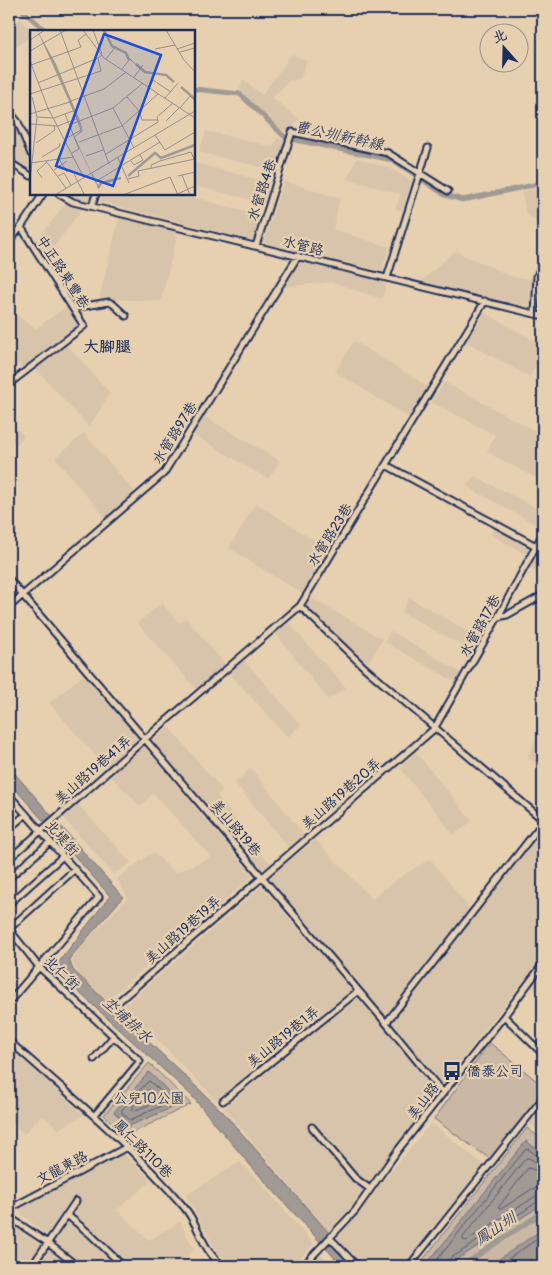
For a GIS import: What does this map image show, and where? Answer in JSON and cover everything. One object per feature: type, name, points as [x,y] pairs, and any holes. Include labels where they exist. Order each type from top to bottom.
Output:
[{"type":"street","points":[[9,111],[18,122],[30,152]]},
{"type":"street","name":"水管路4巷","points":[[256,246],[291,134],[294,132],[388,153],[419,174]]},
{"type":"street","points":[[387,278],[428,148]]},
{"type":"street","points":[[9,162],[30,175]]},
{"type":"street","points":[[419,174],[448,191]]},
{"type":"street","name":"中正路東豐巷","points":[[9,242],[42,195]]},
{"type":"street","name":"水管路","points":[[60,195],[73,202],[543,316]]},
{"type":"street","points":[[92,206],[96,195]]},
{"type":"street","name":"中正路東豐巷","points":[[9,384],[84,326],[21,226]]},
{"type":"street","name":"水管路97巷","points":[[9,607],[164,473],[298,256]]},
{"type":"street","points":[[535,314],[537,276],[543,262]]},
{"type":"street","name":"水管路23巷","points":[[145,739],[300,606],[485,301]]},
{"type":"street","points":[[73,308],[110,302],[126,316]]},
{"type":"street","points":[[386,465],[536,546],[543,553]]},
{"type":"street","name":"水管路17巷","points":[[434,729],[543,533]]},
{"type":"street","name":"美山路19巷","points":[[9,578],[386,1023],[443,1093]]},
{"type":"street","points":[[498,617],[507,615],[543,595]]},
{"type":"street","points":[[300,606],[365,668],[543,821],[386,1023]]},
{"type":"street","name":"美山路19巷20弄","points":[[262,876],[434,729]]},
{"type":"street","name":"美山路19巷41弄","points":[[9,859],[145,739]]},
{"type":"street","name":"北堤街","points":[[9,795],[42,830],[50,842],[98,897],[39,967]]},
{"type":"street","points":[[9,829],[26,814]]},
{"type":"street","points":[[9,878],[50,842]]},
{"type":"street","points":[[9,904],[63,856]]},
{"type":"street","points":[[9,929],[74,870]]},
{"type":"street","name":"美山路19巷19弄","points":[[119,1001],[262,876]]},
{"type":"street","name":"北仁街","points":[[9,929],[39,967],[140,1061],[94,1116]]},
{"type":"street","name":"美山路","points":[[306,1265],[355,1211],[398,1150],[543,964]]},
{"type":"street","points":[[9,1002],[39,967]]},
{"type":"street","name":"美山路19巷1弄","points":[[222,1101],[358,991]]},
{"type":"street","points":[[504,1016],[543,1054]]},
{"type":"street","points":[[94,1059],[113,1037]]},
{"type":"street","name":"鳳仁路110巷","points":[[9,1041],[127,1147],[185,1208],[200,1231],[208,1251],[215,1260],[224,1266]]},
{"type":"street","points":[[409,1266],[543,1098]]},
{"type":"street","points":[[312,1127],[355,1178],[370,1190]]},
{"type":"street","name":"文龍東路","points":[[9,1209],[127,1147]]},
{"type":"street","points":[[32,1266],[76,1201]]},
{"type":"street","points":[[67,1215],[121,1264]]},
{"type":"street","points":[[9,1217],[48,1243],[77,1266]]},
{"type":"street","points":[[330,1239],[357,1266]]},
{"type":"shaded area","points":[[20,19],[31,30],[30,36],[9,53],[9,29]]},
{"type":"shaded area","points":[[292,54],[307,61],[300,79],[289,81],[272,98],[299,119],[288,133],[277,126],[240,89],[243,80],[262,95]]},
{"type":"shaded area","points":[[9,118],[15,123],[30,160],[30,171],[9,158]]},
{"type":"shaded area","points":[[206,131],[273,147],[277,138],[286,141],[276,171],[199,152]]},
{"type":"shaded area","points":[[357,158],[389,168],[412,181],[402,211],[395,209],[401,194],[347,179]]},
{"type":"shaded area","points":[[195,163],[271,183],[265,203],[195,186]]},
{"type":"shaded area","points":[[284,181],[340,198],[333,229],[389,247],[382,271],[263,243]]},
{"type":"shaded area","points":[[543,187],[543,225],[526,214],[522,192]]},
{"type":"shaded area","points":[[67,195],[93,195],[91,202]]},
{"type":"shaded area","points":[[103,195],[186,195],[261,216],[252,240],[100,202]]},
{"type":"shaded area","points":[[65,204],[83,208],[47,256],[37,240]]},
{"type":"shaded area","points":[[119,218],[178,232],[161,301],[99,299]]},
{"type":"shaded area","points":[[455,251],[513,277],[532,279],[530,309],[422,281]]},
{"type":"shaded area","points":[[299,261],[387,282],[382,299],[331,282],[283,287]]},
{"type":"shaded area","points":[[68,305],[79,324],[23,370],[9,353],[9,321],[17,316],[36,329]]},
{"type":"shaded area","points":[[485,313],[543,345],[543,366],[537,363],[530,377],[466,342]]},
{"type":"shaded area","points":[[354,341],[431,389],[412,419],[335,372]]},
{"type":"shaded area","points":[[65,343],[110,393],[89,427],[34,367]]},
{"type":"shaded area","points":[[444,382],[543,435],[543,482],[487,452],[495,435],[431,402]]},
{"type":"shaded area","points":[[204,416],[280,461],[268,479],[194,435]]},
{"type":"shaded area","points":[[9,420],[24,436],[16,445],[9,437]]},
{"type":"shaded area","points":[[84,433],[135,493],[106,519],[55,458]]},
{"type":"shaded area","points":[[474,476],[543,511],[543,521],[540,527],[466,486]]},
{"type":"shaded area","points":[[256,503],[330,551],[304,595],[229,548]]},
{"type":"shaded area","points":[[495,528],[532,547],[527,555],[490,534]]},
{"type":"shaded area","points":[[536,553],[543,560],[543,582],[530,567]]},
{"type":"shaded area","points":[[311,598],[383,639],[366,666],[306,607]]},
{"type":"shaded area","points":[[410,598],[481,639],[474,652],[401,612]]},
{"type":"shaded area","points":[[162,603],[179,623],[186,618],[225,664],[197,690],[137,623]]},
{"type":"shaded area","points":[[289,623],[346,688],[328,699],[275,633]]},
{"type":"shaded area","points":[[391,631],[462,673],[457,683],[385,642]]},
{"type":"shaded area","points":[[243,659],[301,725],[288,737],[228,672]]},
{"type":"shaded area","points":[[83,675],[141,739],[107,769],[49,703]]},
{"type":"shaded area","points":[[543,725],[543,766],[527,758]]},
{"type":"shaded area","points":[[169,727],[223,791],[217,796],[243,828],[240,836],[271,863],[261,872],[152,742]]},
{"type":"shaded area","points":[[144,746],[253,876],[108,999],[87,985],[76,970],[72,960],[80,947],[128,898],[117,879],[153,852],[175,873],[211,857],[153,793],[141,807],[110,775]]},
{"type":"shaded area","points":[[416,752],[472,821],[454,835],[400,768]]},
{"type":"shaded area","points":[[251,768],[304,835],[289,848],[235,783]]},
{"type":"shaded area","points":[[78,804],[131,863],[113,874],[62,816]]},
{"type":"shaded area","points":[[543,829],[543,956],[443,1083],[437,1080],[391,1022]]},
{"type":"shaded area","points":[[316,840],[372,899],[393,882],[430,859],[470,909],[385,1015],[268,877]]},
{"type":"shaded area","points":[[262,886],[351,990],[216,1100],[124,1006]]},
{"type":"shaded area","points":[[543,972],[543,995],[531,987]]},
{"type":"shaded area","points":[[358,997],[436,1091],[350,1211],[328,1231],[224,1108]]},
{"type":"shaded area","points":[[9,1047],[84,1115],[58,1129],[42,1115],[24,1134],[12,1122],[9,1124]]},
{"type":"shaded area","points":[[543,1106],[543,1134],[528,1123]]},
{"type":"shaded area","points":[[431,1123],[485,1166],[404,1266],[358,1266],[333,1242]]},
{"type":"shaded area","points":[[124,1153],[151,1181],[117,1210],[149,1240],[180,1222],[194,1249],[183,1260],[187,1266],[82,1266],[17,1210]]},
{"type":"shaded area","points":[[240,1162],[314,1244],[292,1266],[236,1266],[217,1252],[186,1195]]},
{"type":"shaded area","points":[[9,1220],[41,1246],[27,1266],[9,1266]]},
{"type":"shaded area","points":[[49,1247],[72,1266],[36,1266]]},
{"type":"shaded area","points":[[321,1254],[332,1266],[310,1266]]},
{"type":"green space","points":[[490,1043],[543,1086],[543,1092],[490,1159],[434,1119]]},
{"type":"green space","name":"公兒10公園","points":[[149,1063],[191,1104],[126,1136],[104,1115]]},
{"type":"green space","points":[[527,1128],[543,1140],[543,1266],[418,1266]]},
{"type":"water","points":[[9,767],[123,897],[69,959],[73,970],[223,1112],[358,1266],[342,1266],[250,1165],[191,1095],[58,973],[56,967],[58,963],[110,896],[9,782]]},
{"type":"water","points":[[149,1072],[181,1104],[129,1126],[114,1112]]},
{"type":"water","points":[[526,1141],[543,1154],[543,1204],[447,1266],[425,1266]]},
{"type":"water","points":[[543,1229],[543,1266],[489,1266]]},
{"type":"waterway","name":"曹公圳新幹線","points":[[21,9],[45,30]]},
{"type":"waterway","name":"曹公圳新幹線","points":[[195,89],[240,94],[286,138],[393,160],[445,195],[463,200],[543,183]]},
{"type":"waterway","name":"鳳山圳","points":[[462,1266],[543,1212]]},
{"type":"place","name":"僑泰公司","points":[[452,1071]]},
{"type":"district","name":"大腳腿","points":[[107,347]]},
{"type":"water label","name":"坔埔排水","points":[[127,1020]]}]
